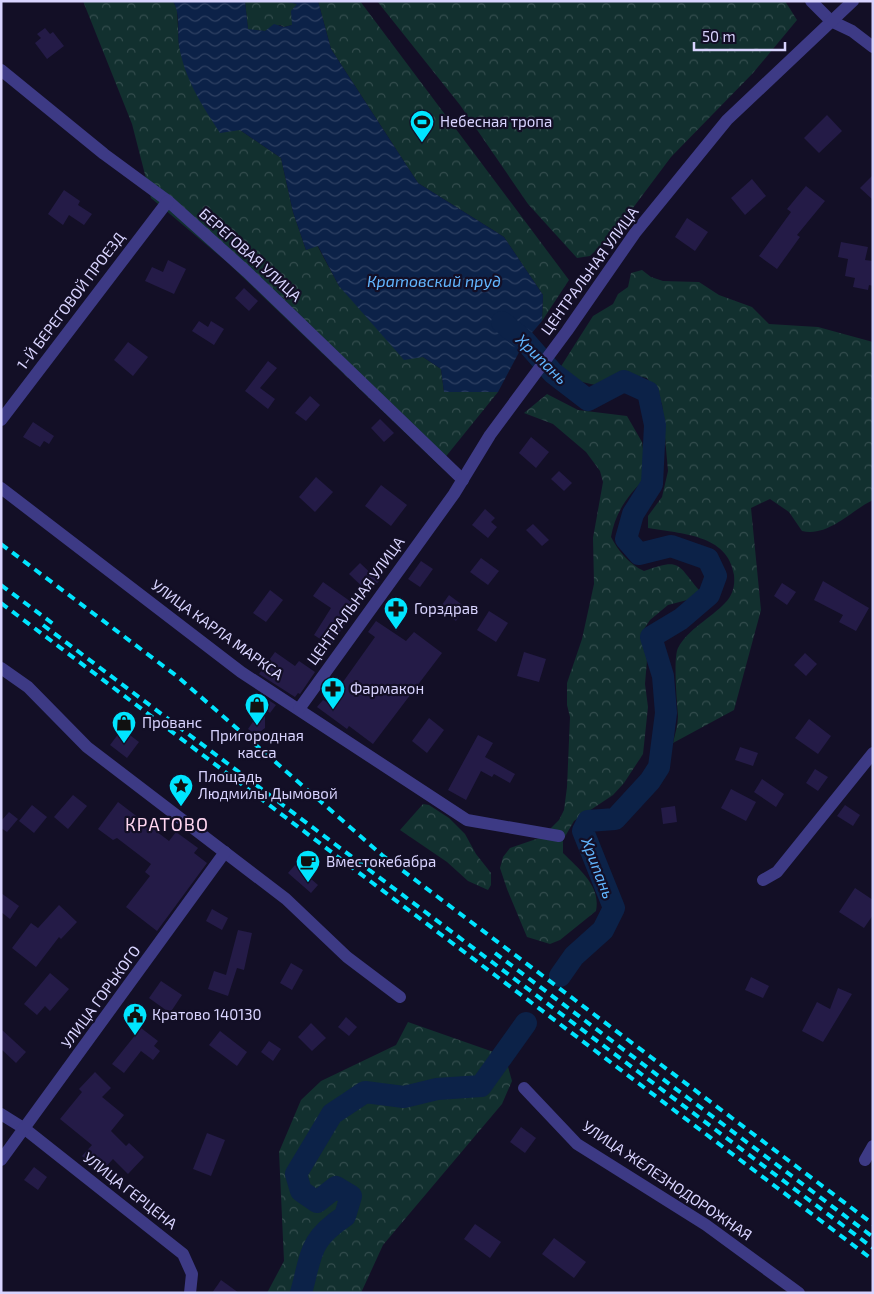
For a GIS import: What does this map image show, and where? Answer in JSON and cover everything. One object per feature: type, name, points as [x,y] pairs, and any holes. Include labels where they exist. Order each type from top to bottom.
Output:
[{"type":"street","points":[[810,1],[831,21],[852,31],[873,47]]},
{"type":"street","name":"ЦЕНТРАЛЬНАЯ УЛИЦА","points":[[299,709],[464,480],[490,435],[514,400],[567,331],[635,233],[727,120],[852,1]]},
{"type":"street","name":"БЕРЕГОВАЯ УЛИЦА","points":[[1,70],[104,154],[168,201],[247,272],[464,480]]},
{"type":"street","name":"1-Й БЕРЕГОВОЙ ПРОЕЗД","points":[[1,420],[168,201]]},
{"type":"street","name":"УЛИЦА КАРЛА МАРКСА","points":[[1,488],[241,672],[467,820],[559,836]]},
{"type":"street","points":[[1,668],[28,687],[87,747],[286,900],[347,957],[400,997]]},
{"type":"street","points":[[763,880],[777,872],[873,753]]},
{"type":"street","name":"УЛИЦА ГОРЬКОГО","points":[[1,1160],[225,852]]},
{"type":"street","name":"УЛИЦА ЖЕЛЕЗНОДОРОЖНАЯ","points":[[524,1088],[578,1144],[706,1225],[798,1293]]},
{"type":"street","name":"УЛИЦА ГЕРЦЕНА","points":[[1,1114],[25,1129],[183,1254],[192,1274],[190,1293]]},
{"type":"street","points":[[865,1160],[873,1146]]},
{"type":"green space","points":[[83,1],[173,1],[177,9],[179,47],[240,130],[281,158],[293,212],[306,250],[317,245],[339,286],[423,357],[441,369],[444,392],[498,392],[439,465],[228,263],[151,198],[132,124]]},
{"type":"green space","points":[[245,1],[283,1],[298,4],[295,8],[292,25],[284,27],[280,25],[265,31],[248,30]]},
{"type":"green space","points":[[318,1],[360,1],[569,280],[542,321],[543,295],[504,237],[418,183],[331,49]]},
{"type":"green space","points":[[377,1],[785,1],[797,20],[753,73],[671,157],[615,232],[590,256],[577,258],[528,204],[460,105]]},
{"type":"green space","points":[[642,270],[651,277],[663,281],[699,282],[719,295],[752,307],[769,324],[818,327],[873,342],[873,500],[830,527],[812,532],[802,531],[789,512],[770,499],[751,508],[761,610],[734,710],[673,743],[678,719],[676,670],[678,648],[694,629],[730,597],[734,587],[734,575],[730,561],[723,551],[701,538],[648,528],[648,516],[662,497],[668,471],[662,404],[647,378],[621,372],[595,385],[574,380],[558,371],[593,316],[613,304],[618,294],[628,287],[631,273]]},
{"type":"green space","points":[[547,394],[578,410],[627,416],[642,442],[647,477],[623,504],[611,537],[617,548],[634,565],[644,571],[672,564],[678,566],[700,591],[691,599],[668,605],[650,620],[644,629],[642,641],[647,660],[645,684],[648,707],[643,754],[624,783],[613,795],[574,821],[563,840],[563,853],[582,872],[592,886],[597,902],[596,911],[560,940],[550,944],[527,937],[500,868],[503,857],[510,848],[542,837],[559,820],[564,810],[567,787],[570,717],[567,705],[567,683],[582,639],[594,584],[593,538],[603,482],[600,471],[586,452],[553,424],[524,413]]},
{"type":"green space","points":[[423,804],[429,805],[449,818],[465,834],[476,854],[491,873],[491,885],[488,890],[468,881],[447,862],[400,830]]},
{"type":"green space","points":[[408,1022],[505,1056],[512,1081],[502,1104],[383,1245],[361,1293],[267,1293],[284,1261],[279,1152],[301,1100],[321,1081],[396,1045]]},
{"type":"water","name":"Кратовский пруд","points":[[173,1],[245,1],[248,29],[265,31],[274,24],[284,27],[292,25],[291,11],[297,4],[283,1],[318,1],[331,49],[418,183],[504,237],[543,295],[542,321],[525,341],[498,392],[444,392],[441,369],[423,357],[404,360],[339,286],[318,246],[306,250],[293,212],[281,158],[240,130],[220,133],[195,92],[185,70],[179,46],[178,17]]},
{"type":"building","points":[[45,28],[50,34],[53,32],[64,46],[47,59],[35,43],[41,38],[37,34]]},
{"type":"building","points":[[827,115],[842,131],[819,153],[804,138]]},
{"type":"building","points":[[873,175],[873,200],[860,188]]},
{"type":"building","points":[[752,179],[766,196],[745,215],[731,198]]},
{"type":"building","points":[[806,186],[825,201],[797,235],[800,237],[777,269],[759,256],[791,212],[787,209]]},
{"type":"building","points":[[64,190],[80,201],[78,205],[92,214],[84,225],[69,215],[63,225],[48,214]]},
{"type":"building","points":[[687,218],[708,232],[695,251],[675,237]]},
{"type":"building","points":[[841,242],[868,247],[865,260],[873,261],[873,286],[869,285],[868,290],[853,287],[855,278],[845,276],[848,259],[838,257]]},
{"type":"building","points":[[168,260],[186,269],[174,294],[145,281],[152,267],[163,272]]},
{"type":"building","points":[[244,288],[258,301],[249,311],[235,298]]},
{"type":"building","points":[[199,321],[208,327],[211,321],[224,329],[214,345],[192,331]]},
{"type":"building","points":[[128,342],[148,357],[133,376],[114,360]]},
{"type":"building","points":[[268,361],[277,368],[260,388],[275,399],[268,409],[245,391]]},
{"type":"building","points":[[310,396],[320,405],[306,421],[295,413]]},
{"type":"building","points":[[380,419],[394,433],[384,442],[371,428]]},
{"type":"building","points":[[33,422],[54,436],[49,444],[44,441],[40,447],[23,437]]},
{"type":"building","points":[[531,437],[549,452],[536,468],[519,453]]},
{"type":"building","points":[[559,471],[572,483],[564,491],[551,479]]},
{"type":"building","points":[[316,477],[333,492],[315,512],[299,497]]},
{"type":"building","points":[[381,485],[407,505],[391,526],[365,506]]},
{"type":"building","points":[[485,509],[495,518],[491,522],[497,527],[488,538],[472,525]]},
{"type":"building","points":[[533,524],[549,540],[542,546],[526,530]]},
{"type":"building","points":[[481,558],[499,571],[488,585],[470,572]]},
{"type":"building","points":[[421,561],[433,569],[420,587],[408,579]]},
{"type":"building","points":[[360,563],[379,581],[369,593],[349,574]]},
{"type":"building","points":[[823,581],[869,608],[856,631],[839,622],[843,615],[814,600]]},
{"type":"building","points":[[323,582],[354,604],[343,618],[347,621],[331,646],[314,635],[331,608],[313,596]]},
{"type":"building","points":[[782,583],[796,592],[787,605],[774,596]]},
{"type":"building","points":[[270,590],[283,600],[266,622],[253,613]]},
{"type":"building","points":[[449,595],[465,607],[456,621],[439,609]]},
{"type":"building","points":[[489,611],[508,623],[496,642],[477,630]]},
{"type":"building","points":[[376,621],[406,641],[414,632],[442,653],[373,744],[349,726],[347,729],[317,707],[323,700],[328,703],[375,637],[368,632]]},
{"type":"building","points":[[275,652],[295,666],[299,661],[315,672],[300,694],[298,693],[295,697],[259,674]]},
{"type":"building","points":[[524,652],[546,659],[539,682],[517,676]]},
{"type":"building","points":[[805,653],[817,664],[806,676],[794,665]]},
{"type":"building","points":[[256,692],[276,705],[270,713],[265,709],[265,728],[256,735],[248,729],[263,707],[251,698]]},
{"type":"building","points":[[429,718],[444,730],[427,753],[412,741]]},
{"type":"building","points":[[809,719],[831,736],[818,754],[795,738]]},
{"type":"building","name":"Прованс","points":[[122,729],[139,742],[127,758],[110,745]]},
{"type":"building","points":[[478,735],[493,743],[485,757],[515,774],[510,783],[494,774],[492,777],[481,771],[466,800],[448,790]]},
{"type":"building","points":[[740,747],[758,753],[753,766],[735,760]]},
{"type":"building","points":[[815,769],[828,777],[818,791],[806,783]]},
{"type":"building","points":[[762,779],[784,794],[776,807],[754,792]]},
{"type":"building","points":[[731,789],[756,802],[746,821],[721,808]]},
{"type":"building","points":[[73,795],[87,806],[68,829],[54,817]]},
{"type":"building","points":[[118,802],[169,841],[176,832],[198,848],[194,853],[207,863],[157,931],[126,907],[150,876],[145,872],[151,864],[117,838],[113,840],[98,829]]},
{"type":"building","points":[[32,805],[47,817],[34,833],[19,821]]},
{"type":"building","points":[[845,805],[860,815],[853,826],[837,816]]},
{"type":"building","points":[[675,806],[677,822],[663,824],[661,808]]},
{"type":"building","points":[[9,812],[18,819],[7,832],[1,828],[1,821]]},
{"type":"building","points":[[295,865],[318,885],[311,893],[288,873]]},
{"type":"building","points":[[855,888],[873,900],[873,915],[864,928],[839,912]]},
{"type":"building","points":[[1,893],[19,906],[10,919],[1,912]]},
{"type":"building","points":[[59,905],[77,922],[61,939],[59,937],[36,967],[12,948],[31,923],[38,928]]},
{"type":"building","points":[[212,909],[228,918],[222,930],[206,921]]},
{"type":"building","points":[[238,930],[252,933],[244,970],[237,968],[228,996],[208,989],[214,971],[226,975]]},
{"type":"building","points":[[291,963],[303,970],[292,990],[280,983]]},
{"type":"building","points":[[50,973],[69,989],[50,1011],[45,1006],[37,1015],[24,1004]]},
{"type":"building","points":[[751,977],[769,986],[763,998],[745,990]]},
{"type":"building","points":[[161,981],[182,995],[170,1013],[149,998]]},
{"type":"building","points":[[838,988],[852,994],[823,1042],[802,1031],[817,1002],[830,1009]]},
{"type":"building","points":[[346,1017],[357,1027],[349,1036],[338,1027]]},
{"type":"building","points":[[311,1023],[326,1038],[312,1051],[298,1037]]},
{"type":"building","points":[[141,1028],[158,1041],[154,1046],[160,1051],[153,1060],[141,1051],[124,1073],[112,1064]]},
{"type":"building","points":[[1,1029],[26,1052],[16,1063],[1,1049]]},
{"type":"building","points":[[220,1031],[247,1052],[237,1066],[209,1045]]},
{"type":"building","points":[[269,1041],[281,1049],[273,1061],[261,1052]]},
{"type":"building","points":[[95,1072],[111,1088],[102,1097],[124,1115],[111,1131],[126,1146],[129,1143],[144,1157],[128,1174],[113,1159],[100,1173],[82,1156],[92,1145],[60,1119],[82,1092],[79,1089]]},
{"type":"building","points":[[521,1127],[536,1138],[525,1153],[510,1142]]},
{"type":"building","points":[[207,1133],[225,1140],[211,1176],[193,1169]]},
{"type":"building","points":[[34,1167],[47,1177],[38,1190],[24,1180]]},
{"type":"building","points":[[475,1224],[501,1242],[490,1258],[464,1239]]},
{"type":"building","points":[[554,1238],[586,1262],[574,1278],[542,1254]]},
{"type":"building","points":[[221,1280],[239,1293],[212,1293]]},
{"type":"waterway","name":"Хрипань","points":[[502,322],[525,341],[553,373],[588,400],[624,381],[648,392],[655,425],[652,484],[633,514],[626,539],[639,554],[671,546],[708,559],[716,576],[709,595],[681,619],[651,637],[663,676],[666,713],[659,767],[650,781],[615,819],[588,821],[583,831],[614,908],[603,930],[574,956],[560,976]]},
{"type":"waterway","name":"Хрипань","points":[[301,1293],[310,1257],[318,1240],[345,1216],[351,1196],[336,1187],[317,1202],[301,1191],[296,1174],[332,1114],[365,1092],[404,1097],[437,1089],[481,1086],[526,1023]]},
{"type":"railway","points":[[1,544],[178,677],[382,855],[873,1224]]},
{"type":"railway","points":[[1,585],[56,626]]},
{"type":"railway","points":[[1,603],[873,1260]]},
{"type":"railway","points":[[43,625],[873,1248]]},
{"type":"railway","points":[[495,953],[873,1237]]},
{"type":"place","name":"Небесная тропа","points":[[422,143]]},
{"type":"place","name":"Горздрав","points":[[396,630]]},
{"type":"place","name":"Фармакон","points":[[333,710]]},
{"type":"place","name":"Пригородная касса","points":[[257,726]]},
{"type":"place","name":"Прованс","points":[[124,744]]},
{"type":"place","name":"Площадь Людмилы Дымовой","points":[[181,807]]},
{"type":"place","name":"Вместокебабра","points":[[308,883]]},
{"type":"place","name":"Кратово 140130","points":[[135,1036]]},
{"type":"district","name":"КРАТОВО","points":[[167,825]]}]
